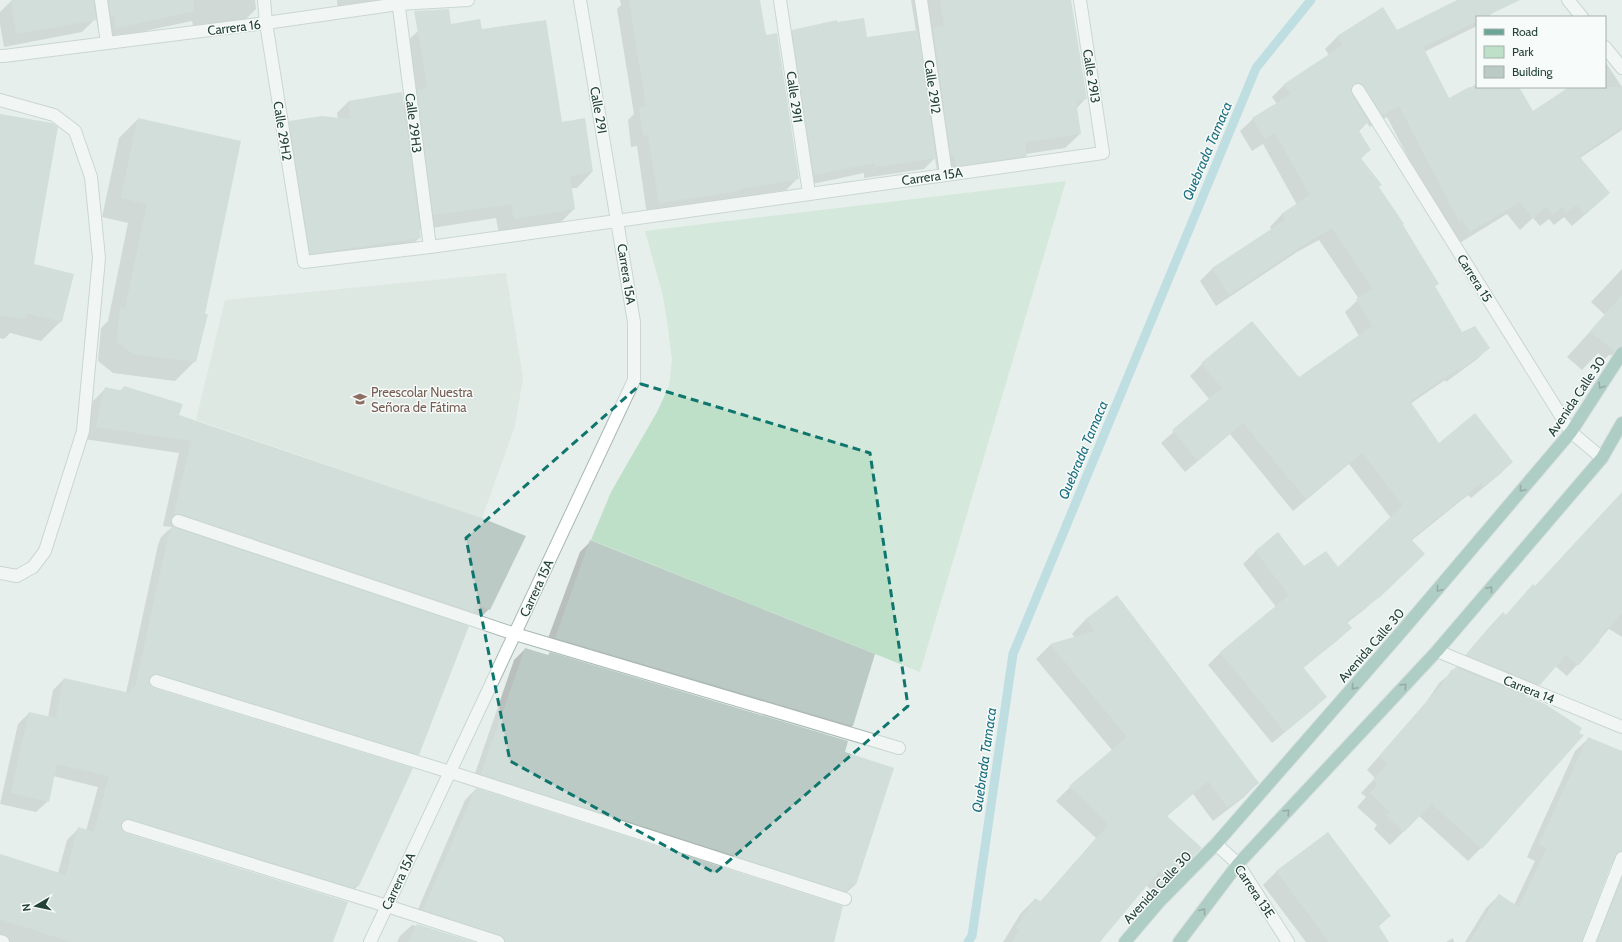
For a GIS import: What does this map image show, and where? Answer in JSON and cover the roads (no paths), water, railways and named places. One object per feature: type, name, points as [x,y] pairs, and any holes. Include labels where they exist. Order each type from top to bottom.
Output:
[{"type":"main road","name":"Avenida Calle 30","points":[[1125,942],[1158,902],[1216,844],[1402,631],[1571,432],[1622,353]]},
{"type":"main road","points":[[1179,942],[1238,864],[1437,651],[1602,458],[1622,423]]},
{"type":"street","points":[[101,0],[107,43]]},
{"type":"street","name":"Calle 29H2","points":[[264,0],[266,23],[304,262]]},
{"type":"street","name":"Carrera 16","points":[[0,56],[266,23],[398,2],[468,0]]},
{"type":"street","name":"Calle 29I","points":[[580,0],[618,220]]},
{"type":"street","name":"Calle 29I1","points":[[780,0],[809,194]]},
{"type":"street","name":"Calle 29I2","points":[[921,0],[946,174]]},
{"type":"street","name":"Calle 29I3","points":[[1080,0],[1103,153]]},
{"type":"street","points":[[1568,0],[1581,16]]},
{"type":"street","name":"Calle 29H3","points":[[398,2],[430,246]]},
{"type":"street","points":[[1606,48],[1622,68]]},
{"type":"street","name":"Carrera 15","points":[[1358,90],[1571,432],[1602,458]]},
{"type":"street","points":[[0,100],[54,115],[75,131],[91,177],[99,258],[84,431],[44,551],[33,566],[17,576],[0,573]]},
{"type":"street","name":"Carrera 15A","points":[[304,262],[1103,153]]},
{"type":"street","name":"Carrera 15A","points":[[370,942],[634,380],[634,322],[618,220]]},
{"type":"street","points":[[178,521],[515,634],[899,748]]},
{"type":"street","name":"Carrera 14","points":[[1437,651],[1622,727]]},
{"type":"street","points":[[156,681],[450,772],[845,899]]},
{"type":"street","points":[[128,826],[498,942]]},
{"type":"street","name":"Carrera 13E","points":[[1216,844],[1238,864],[1288,942]]},
{"type":"street","points":[[1589,942],[1622,858]]},
{"type":"waterway","name":"Quebrada Tamaca","points":[[968,942],[972,936],[1013,654],[1256,68],[1311,0]]},
{"type":"place","name":"Preescolar Nuestra Señora de Fátima","points":[[360,399]]}]
